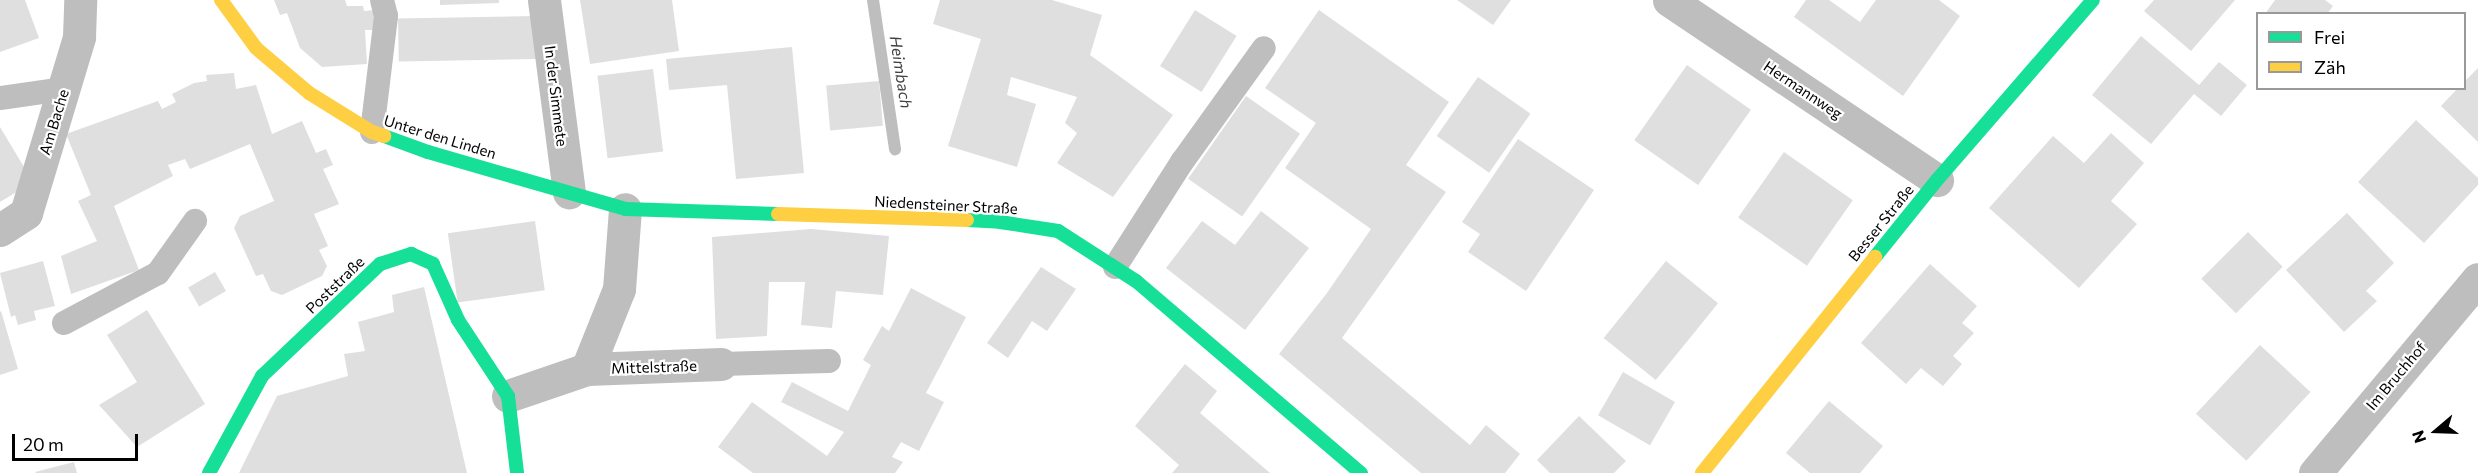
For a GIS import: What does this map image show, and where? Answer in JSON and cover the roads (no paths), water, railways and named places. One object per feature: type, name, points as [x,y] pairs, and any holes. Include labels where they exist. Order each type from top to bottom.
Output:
[{"type":"street","name":"Am Bache","points":[[0,230],[26,213],[79,37],[80,0]]},
{"type":"street","name":"Unter den Linden","points":[[221,0],[256,48],[309,93],[372,132],[428,152],[625,209]]},
{"type":"street","name":"In der Simmete","points":[[544,0],[569,192]]},
{"type":"street","name":"Hermannweg","points":[[1669,0],[1937,180]]},
{"type":"street","name":"Besser Straße","points":[[1702,473],[1937,180],[2093,0]]},
{"type":"street","name":"Niedensteiner Straße","points":[[625,209],[1000,222],[1058,231],[1136,281],[1361,473]]},
{"type":"street","name":"Mittelstraße","points":[[587,369],[619,289],[625,209]]},
{"type":"street","name":"Poststraße","points":[[209,473],[262,376],[380,264],[411,254],[433,264],[458,320],[508,396],[517,473]]},
{"type":"street","name":"Im Bruchhof","points":[[2315,473],[2478,279]]},
{"type":"street","name":"Mittelstraße","points":[[508,396],[587,369],[721,364]]},
{"type":"lane","points":[[372,132],[386,16],[382,0]]},
{"type":"lane","points":[[1115,267],[1182,162],[1264,48]]},
{"type":"lane","points":[[0,98],[64,88]]},
{"type":"lane","points":[[64,323],[158,273],[195,221]]},
{"type":"lane","points":[[721,364],[829,361]]},
{"type":"waterway","name":"Heimbach","points":[[873,0],[895,149]]}]
